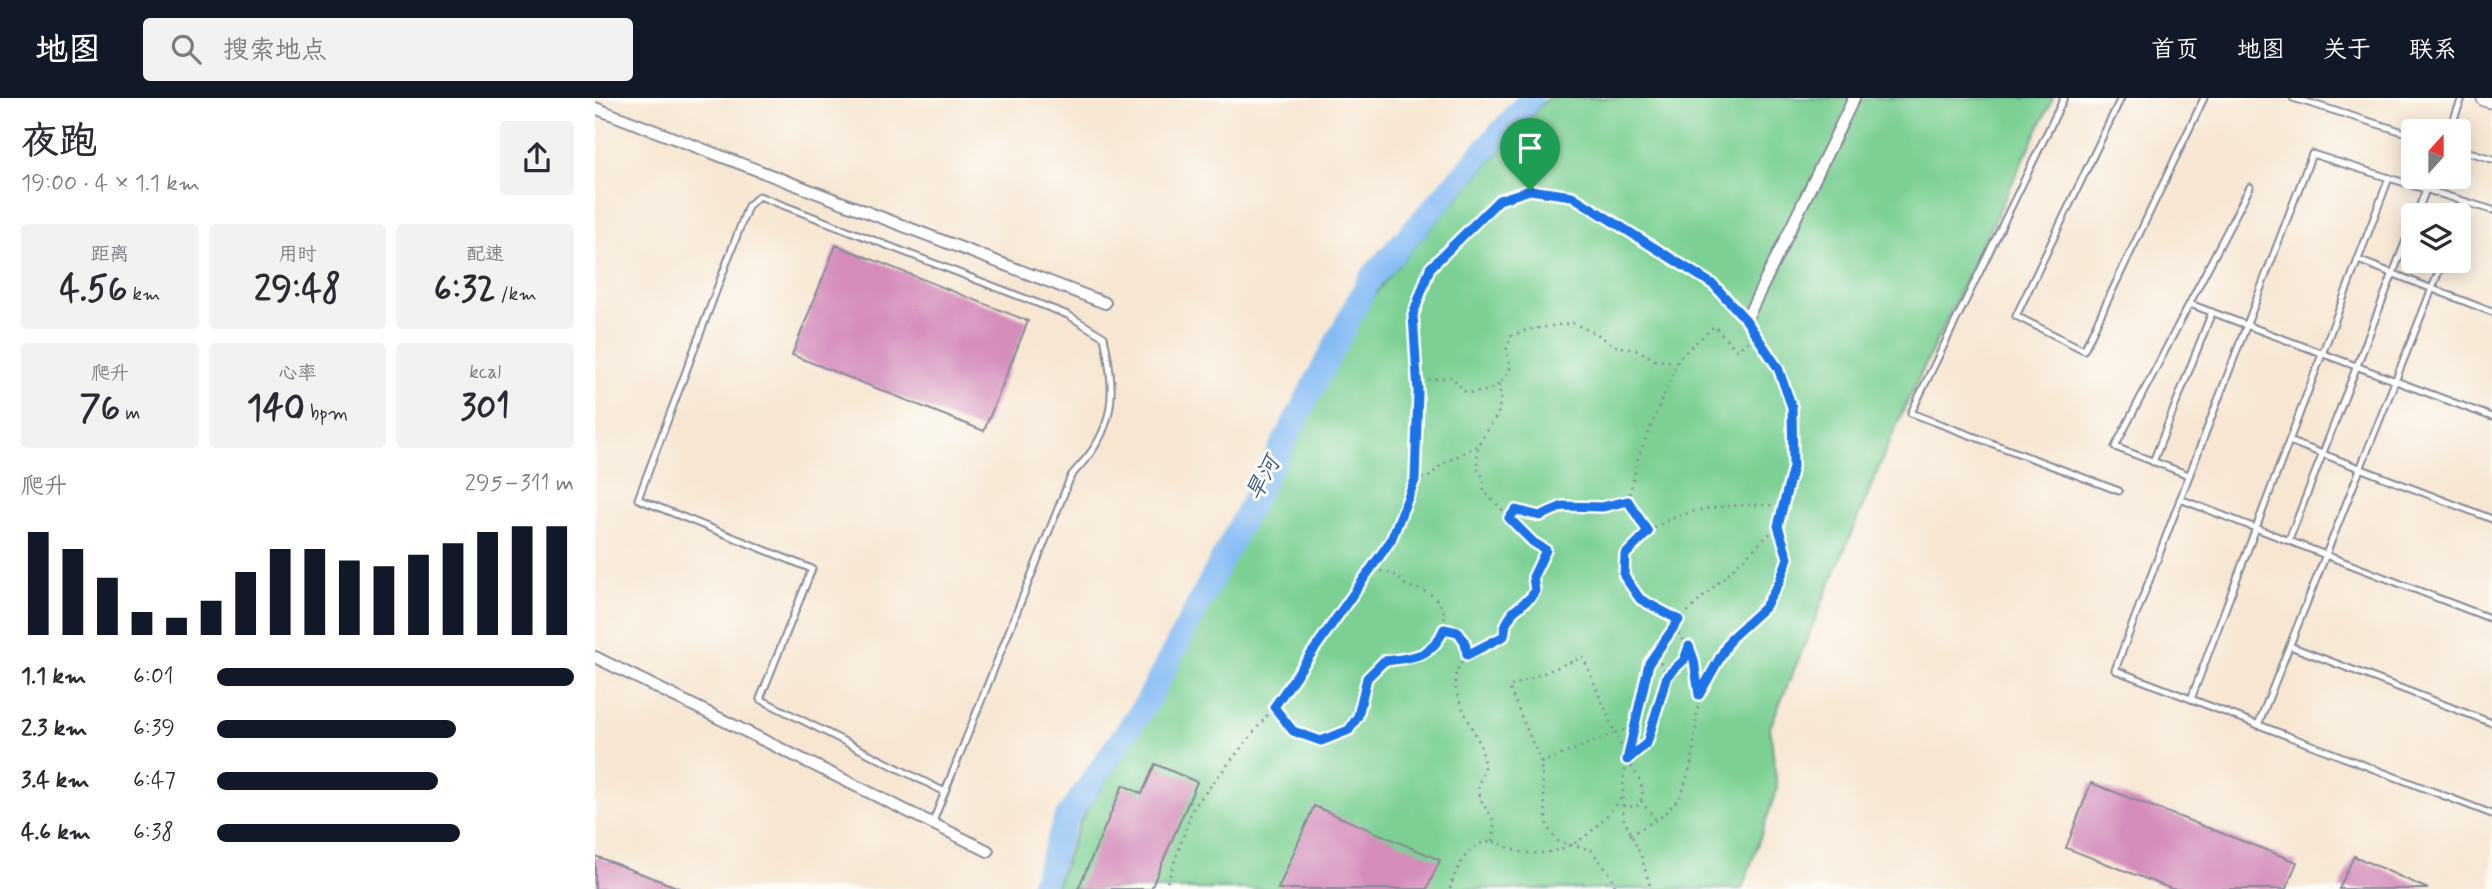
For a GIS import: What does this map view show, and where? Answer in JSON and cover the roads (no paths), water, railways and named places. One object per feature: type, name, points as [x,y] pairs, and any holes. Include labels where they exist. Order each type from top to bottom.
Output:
[{"type":"main road","points":[[2485,98],[2492,100]]},
{"type":"street","points":[[1746,320],[1854,98]]},
{"type":"street","points":[[595,108],[1105,303]]},
{"type":"street","points":[[595,657],[988,851]]},
{"type":"lane","points":[[2064,98],[1911,413],[2119,491]]},
{"type":"lane","points":[[2121,98],[2016,316],[2084,350],[2204,98]]},
{"type":"lane","points":[[2293,98],[2401,131]]},
{"type":"lane","points":[[2454,119],[2462,98]]},
{"type":"lane","points":[[2471,153],[2492,159]]},
{"type":"lane","points":[[2492,210],[2312,154],[2115,670],[2492,814]]},
{"type":"lane","points":[[2191,699],[2389,178]]},
{"type":"lane","points":[[2189,475],[2115,447],[2250,187]]},
{"type":"lane","points":[[2421,203],[2426,190]]},
{"type":"lane","points":[[932,824],[945,792],[1071,477],[1097,444],[1111,407],[1112,375],[1104,337],[1068,315],[759,197],[748,206],[638,499],[812,569],[760,699],[945,792]]},
{"type":"lane","points":[[2289,540],[2401,253]]},
{"type":"lane","points":[[2358,260],[2492,312]]},
{"type":"lane","points":[[2258,725],[2437,273]]},
{"type":"lane","points":[[2190,304],[2492,417]]},
{"type":"lane","points":[[2153,461],[2212,312]]},
{"type":"lane","points":[[2289,441],[2492,519]]},
{"type":"lane","points":[[2180,499],[2492,619]]},
{"type":"lane","points":[[2290,646],[2492,723]]},
{"type":"waterway","name":"旱河","points":[[1041,889],[1066,819],[1147,702],[1370,279],[1531,98]]}]
